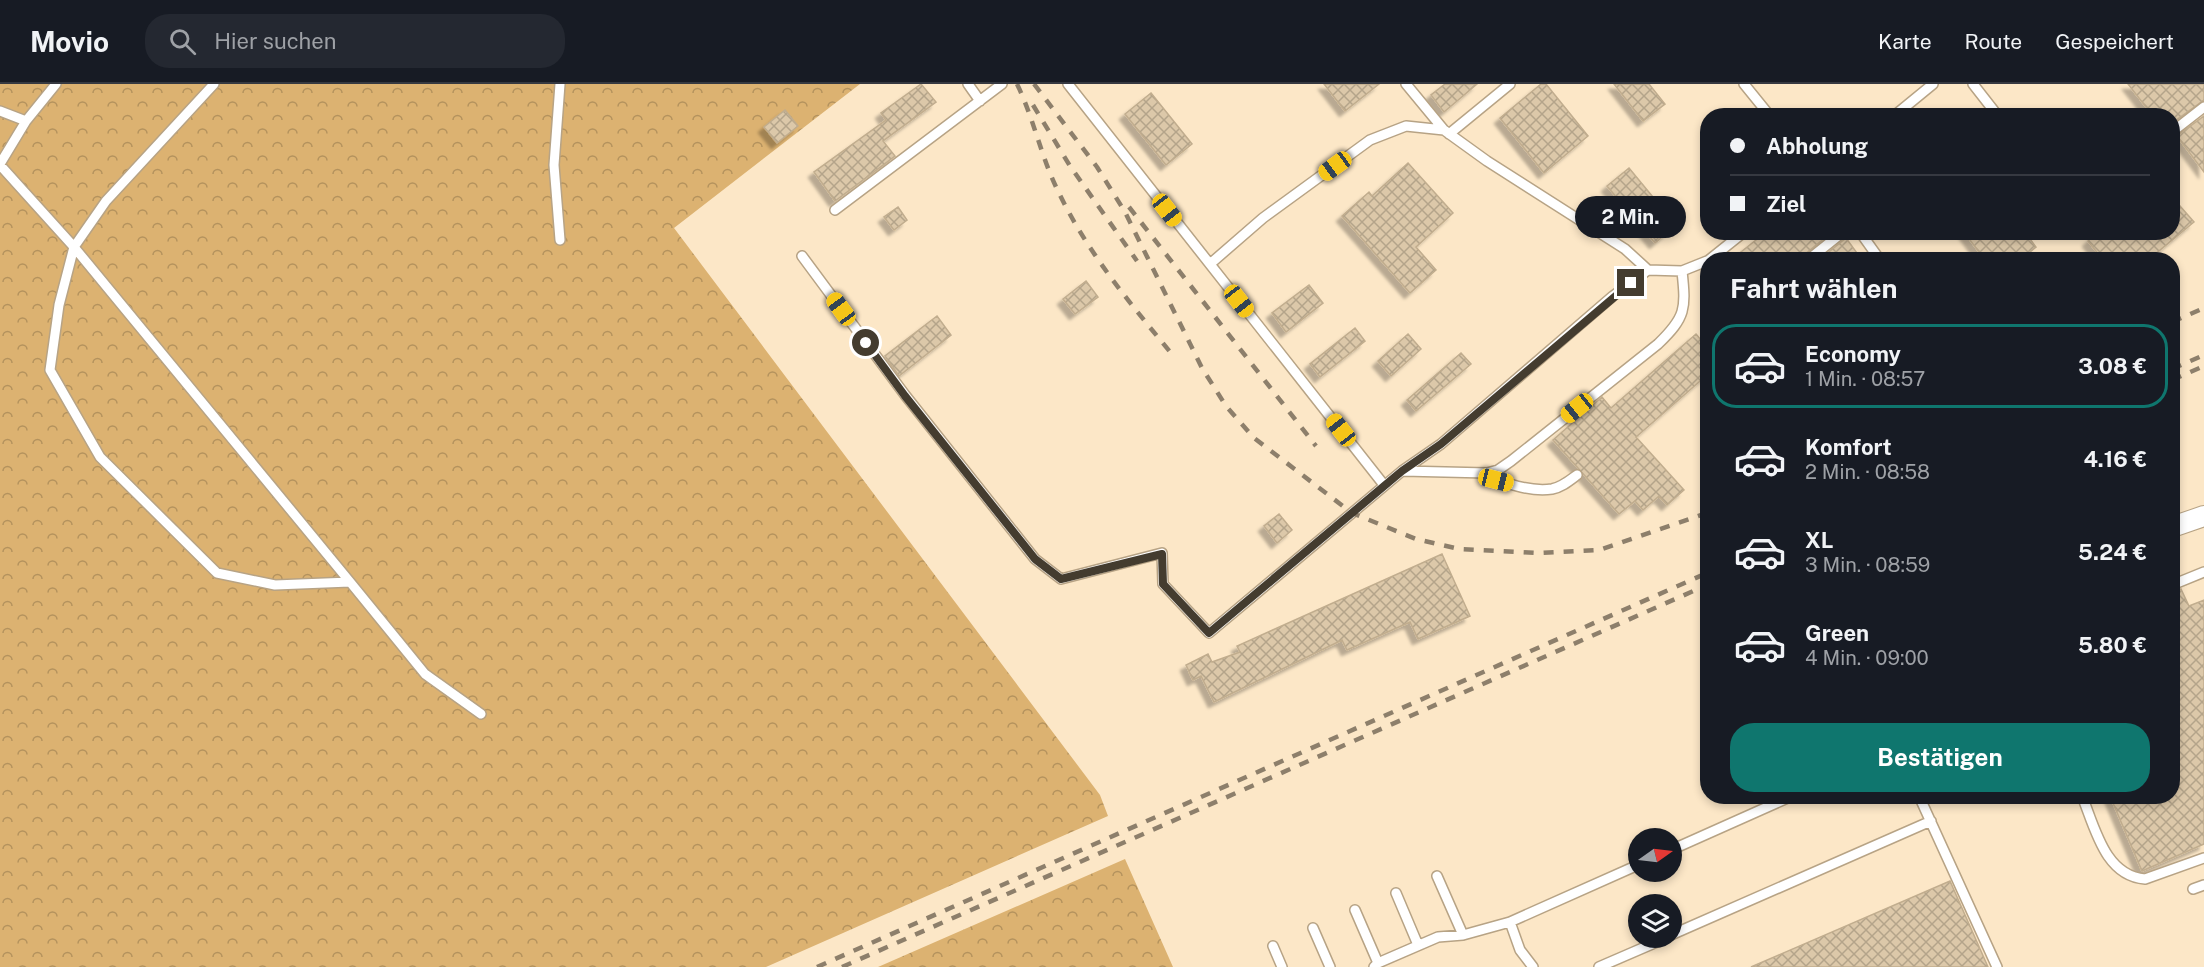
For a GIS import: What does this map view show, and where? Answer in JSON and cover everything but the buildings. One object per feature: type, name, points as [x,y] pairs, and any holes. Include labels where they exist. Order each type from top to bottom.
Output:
[{"type":"street","points":[[2180,525],[2202,519]]},
{"type":"lane","points":[[56,84],[26,121],[0,165],[74,247],[425,674],[481,714]]},
{"type":"lane","points":[[214,84],[106,201],[74,247],[59,305],[50,370],[100,457],[217,573],[275,585],[350,582]]},
{"type":"lane","points":[[560,84],[554,165],[560,240]]},
{"type":"lane","points":[[968,84],[980,101]]},
{"type":"lane","points":[[835,210],[1002,84]]},
{"type":"lane","points":[[1068,84],[1384,485]]},
{"type":"lane","points":[[1406,84],[1447,132],[1486,161],[1625,249],[1648,270]]},
{"type":"lane","points":[[1210,264],[1263,218],[1370,140],[1406,126],[1447,132],[1510,84]]},
{"type":"lane","points":[[1744,84],[1764,108]]},
{"type":"lane","points":[[1904,108],[1933,84]]},
{"type":"lane","points":[[1973,84],[1992,108]]},
{"type":"lane","points":[[2180,126],[2204,107]]},
{"type":"lane","points":[[0,111],[26,121]]},
{"type":"lane","points":[[1718,252],[1734,240]]},
{"type":"lane","points":[[1818,252],[1833,240]]},
{"type":"lane","points":[[802,256],[905,396],[1035,559],[1061,579],[1162,554],[1163,584],[1209,633],[1384,485],[1441,444],[1613,296],[1648,270],[1682,271],[1700,263]]},
{"type":"lane","points":[[1402,471],[1487,473],[1498,470],[1511,461],[1658,344],[1675,327],[1682,314],[1684,297],[1682,271]]},
{"type":"lane","points":[[1487,473],[1496,480],[1537,489],[1552,489],[1566,484],[1577,475]]},
{"type":"lane","points":[[2180,582],[2204,572]]},
{"type":"lane","points":[[1682,845],[1774,804]]},
{"type":"lane","points":[[1923,804],[1997,967]]},
{"type":"lane","points":[[2085,804],[2109,859],[2123,873],[2145,879],[2204,858]]},
{"type":"lane","points":[[1682,930],[1930,821]]},
{"type":"lane","points":[[1355,910],[1376,965],[1438,937],[1463,935],[1510,922],[1628,869]]},
{"type":"lane","points":[[1437,876],[1463,935]]},
{"type":"lane","points":[[2193,889],[2204,885]]},
{"type":"lane","points":[[1396,893],[1418,945]]},
{"type":"lane","points":[[1510,922],[1520,950],[1533,967]]},
{"type":"lane","points":[[1313,928],[1330,967]]},
{"type":"lane","points":[[1273,946],[1282,967]]},
{"type":"lane","points":[[1599,967],[1643,948]]},
{"type":"green space","points":[[0,84],[860,84],[674,228],[1100,795],[1108,816],[766,967],[0,967]]},
{"type":"green space","points":[[1125,859],[1173,967],[878,967]]},
{"type":"railway","points":[[1017,84],[1052,178],[1069,213],[1095,256],[1171,353]]},
{"type":"railway","points":[[1034,84],[1097,167],[1125,212],[1202,368],[1226,406],[1254,438],[1352,513],[1416,539],[1459,549],[1537,553],[1599,550],[1700,515]]},
{"type":"railway","points":[[1033,105],[1070,166],[1137,261]]},
{"type":"railway","points":[[1129,207],[1316,446]]},
{"type":"railway","points":[[2180,318],[2204,308]]},
{"type":"railway","points":[[2180,366],[2204,355]]},
{"type":"railway","points":[[2180,376],[2204,366]]},
{"type":"railway","points":[[817,967],[1700,576]]},
{"type":"railway","points":[[842,967],[1700,588]]},
{"type":"route","points":[[866,343],[905,396],[1035,559],[1061,579],[1162,554],[1163,584],[1209,633],[1402,471],[1441,444],[1631,283]]}]
